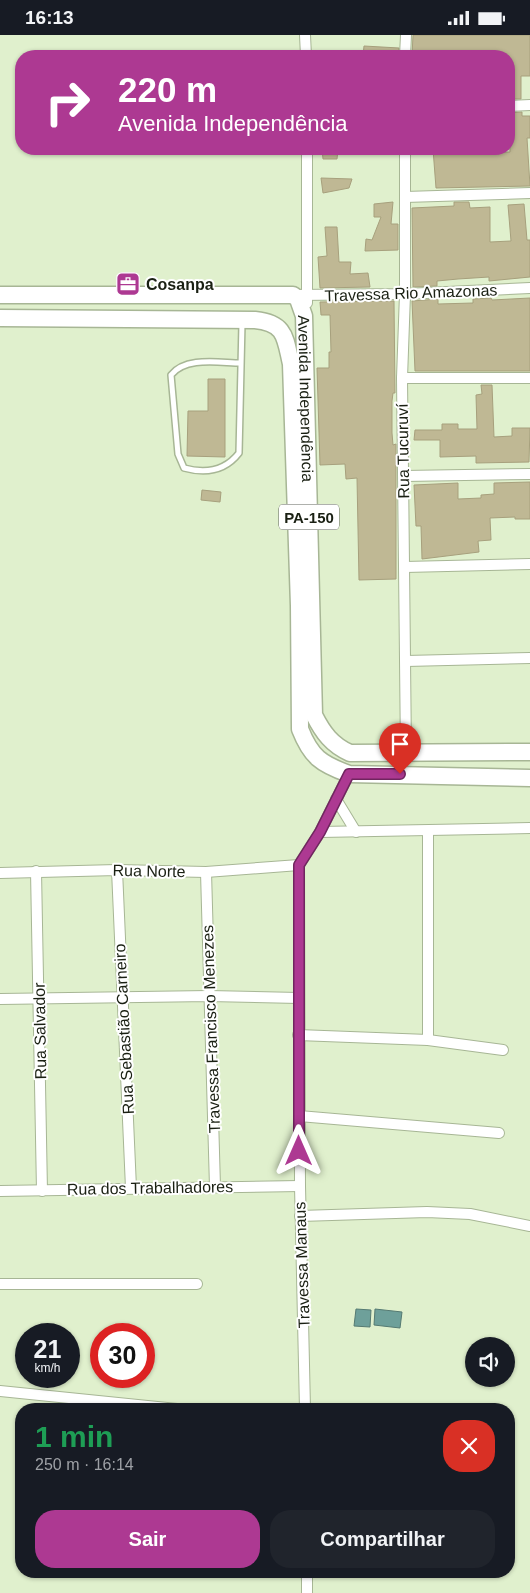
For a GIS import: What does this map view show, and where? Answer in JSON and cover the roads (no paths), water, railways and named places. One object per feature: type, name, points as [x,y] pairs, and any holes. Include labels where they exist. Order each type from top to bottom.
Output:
[{"type":"main road","name":"Avenida Independência","points":[[0,295],[301,296],[298,299],[304,316],[314,715],[329,739],[338,747],[350,753],[530,752]]},
{"type":"main road","name":"Avenida Independência","points":[[0,318],[242,320],[269,321],[276,325],[284,336],[290,364],[300,729],[306,745],[314,756],[326,766],[349,774],[530,778]]},
{"type":"street","points":[[305,35],[306,50]]},
{"type":"street","points":[[405,50],[406,35]]},
{"type":"street","points":[[515,106],[530,105]]},
{"type":"street","points":[[301,296],[307,155]]},
{"type":"street","name":"Rua Tucuruví","points":[[405,155],[405,294],[402,378],[406,753]]},
{"type":"street","points":[[405,197],[530,193]]},
{"type":"street","name":"Travessa Rio Amazonas","points":[[301,296],[405,294],[530,288]]},
{"type":"street","points":[[402,378],[530,378]]},
{"type":"street","points":[[404,476],[530,473]]},
{"type":"street","points":[[405,567],[530,564]]},
{"type":"street","points":[[406,661],[530,658]]},
{"type":"street","points":[[299,865],[320,832],[349,774]]},
{"type":"street","points":[[336,799],[356,832]]},
{"type":"street","points":[[320,832],[530,829]]},
{"type":"street","points":[[428,831],[428,1040]]},
{"type":"street","name":"Rua Norte","points":[[0,873],[36,871],[206,872],[299,865]]},
{"type":"street","name":"Travessa Manaus","points":[[299,865],[298,1035],[305,1403]]},
{"type":"street","name":"Rua Salvador","points":[[36,871],[42,1191]]},
{"type":"street","name":"Rua Sebastião Carneiro","points":[[117,871],[131,1188]]},
{"type":"street","name":"Travessa Francisco Menezes","points":[[206,872],[215,1187]]},
{"type":"street","points":[[0,999],[122,999],[209,996],[299,998]]},
{"type":"street","points":[[298,1035],[428,1040],[502,1050]]},
{"type":"street","points":[[299,1116],[498,1133]]},
{"type":"street","name":"Rua dos Trabalhadores","points":[[0,1191],[300,1186]]},
{"type":"street","points":[[300,1216],[427,1212],[470,1214],[530,1226]]},
{"type":"street","points":[[0,1284],[197,1284]]},
{"type":"street","points":[[0,1391],[118,1403]]},
{"type":"street","points":[[307,1578],[308,1593]]},
{"type":"lane","points":[[241,363],[194,363],[182,366],[172,375],[178,454],[184,468],[195,471],[218,469],[231,463],[239,453],[242,320]]},
{"type":"water","points":[[356,1309],[371,1310],[370,1327],[354,1326]]},
{"type":"water","points":[[375,1309],[402,1312],[400,1328],[374,1325]]},
{"type":"place","name":"Cosanpa","points":[[128,284]]}]
